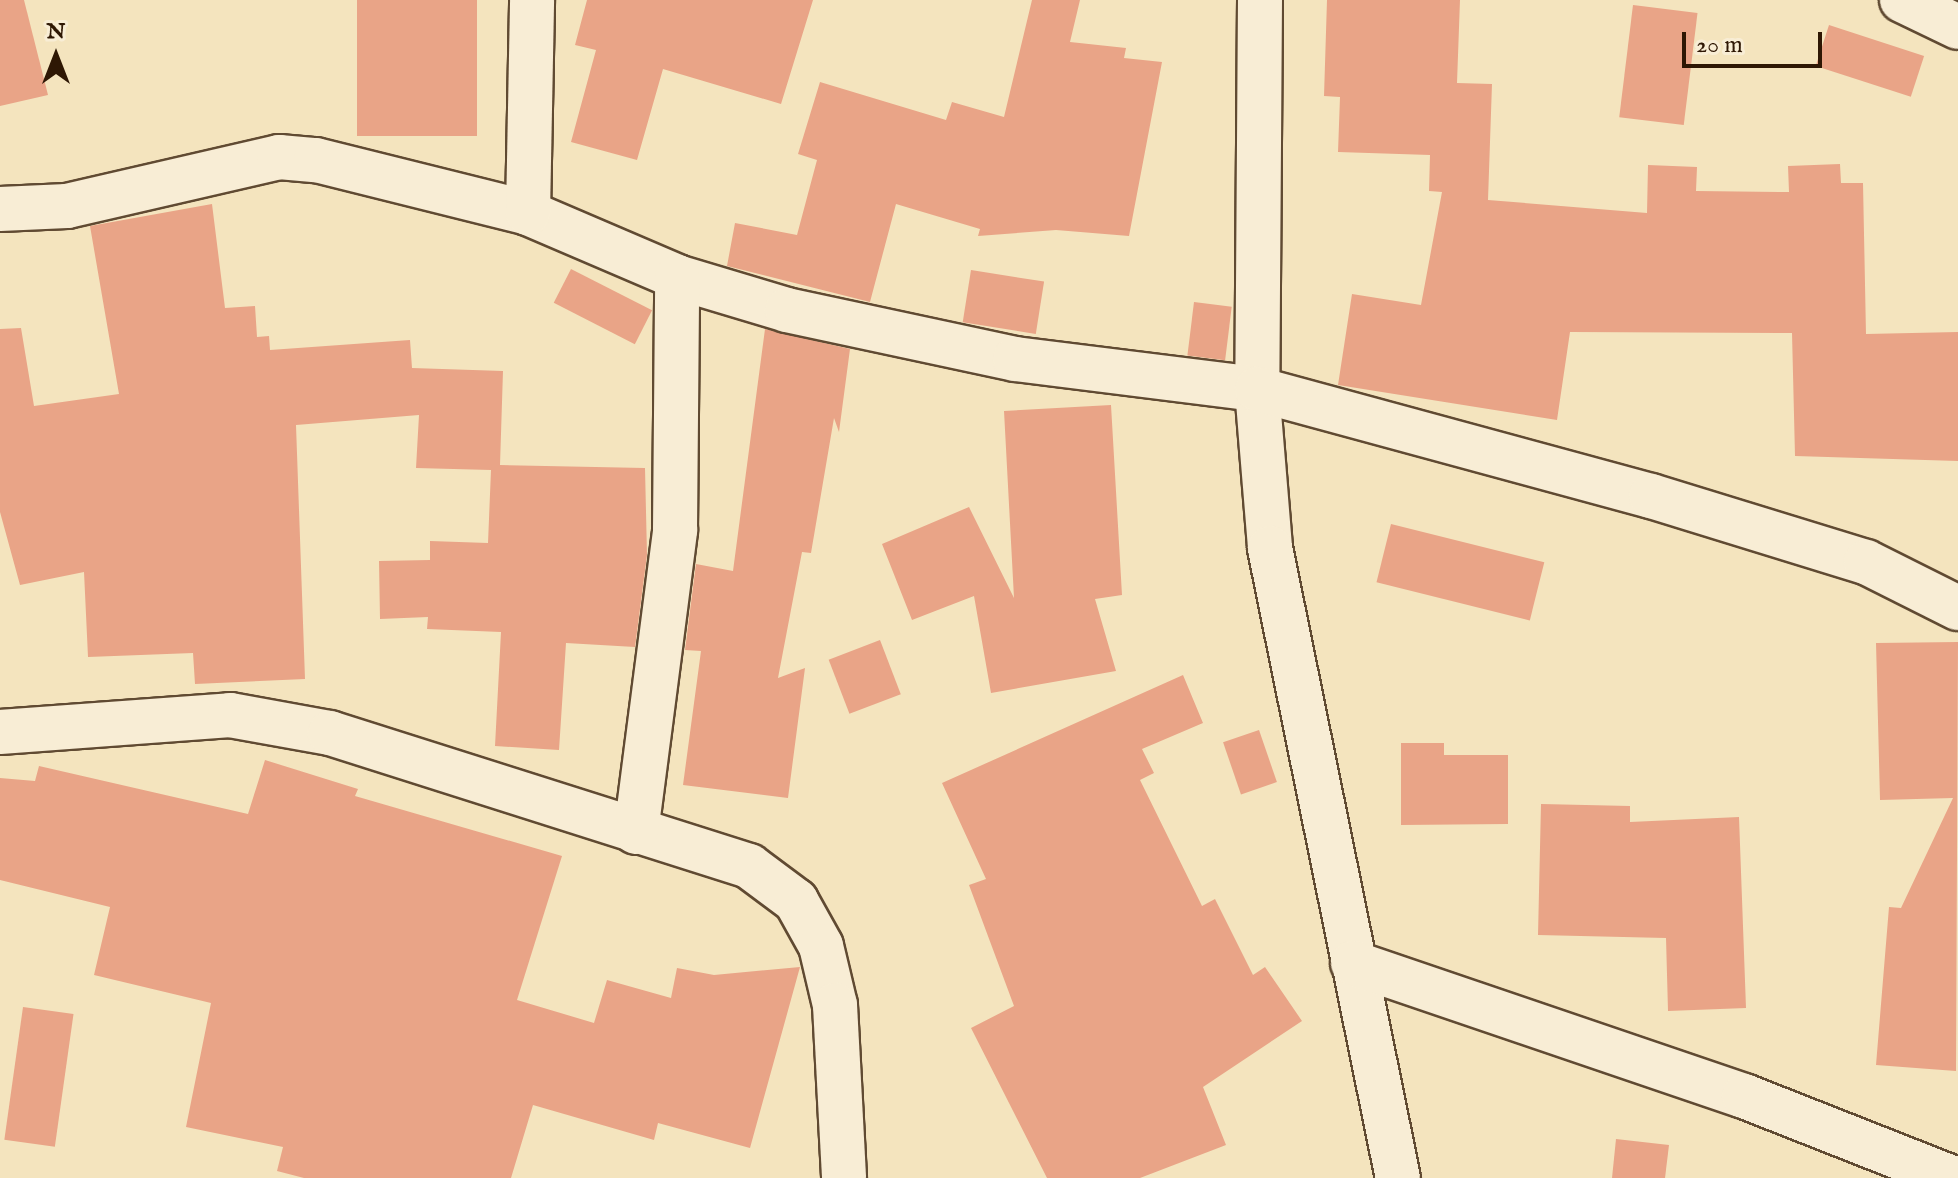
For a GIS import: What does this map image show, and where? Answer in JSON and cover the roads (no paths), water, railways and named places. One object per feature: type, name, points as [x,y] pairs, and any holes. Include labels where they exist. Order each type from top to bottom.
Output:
[{"type":"street","points":[[528,213],[532,0]]},
{"type":"street","points":[[1260,0],[1257,389],[1270,548],[1398,1178]]},
{"type":"street","points":[[1902,0],[1958,27]]},
{"type":"street","points":[[0,209],[67,206],[279,157],[316,160],[528,213],[677,277],[945,345],[1257,389],[1866,562],[1958,608]]},
{"type":"street","points":[[636,832],[675,530],[677,277]]},
{"type":"street","points":[[0,732],[230,715],[345,738],[749,866],[796,901],[821,946],[835,1005],[844,1178]]},
{"type":"street","points":[[1353,963],[1744,1096],[1952,1178]]}]
